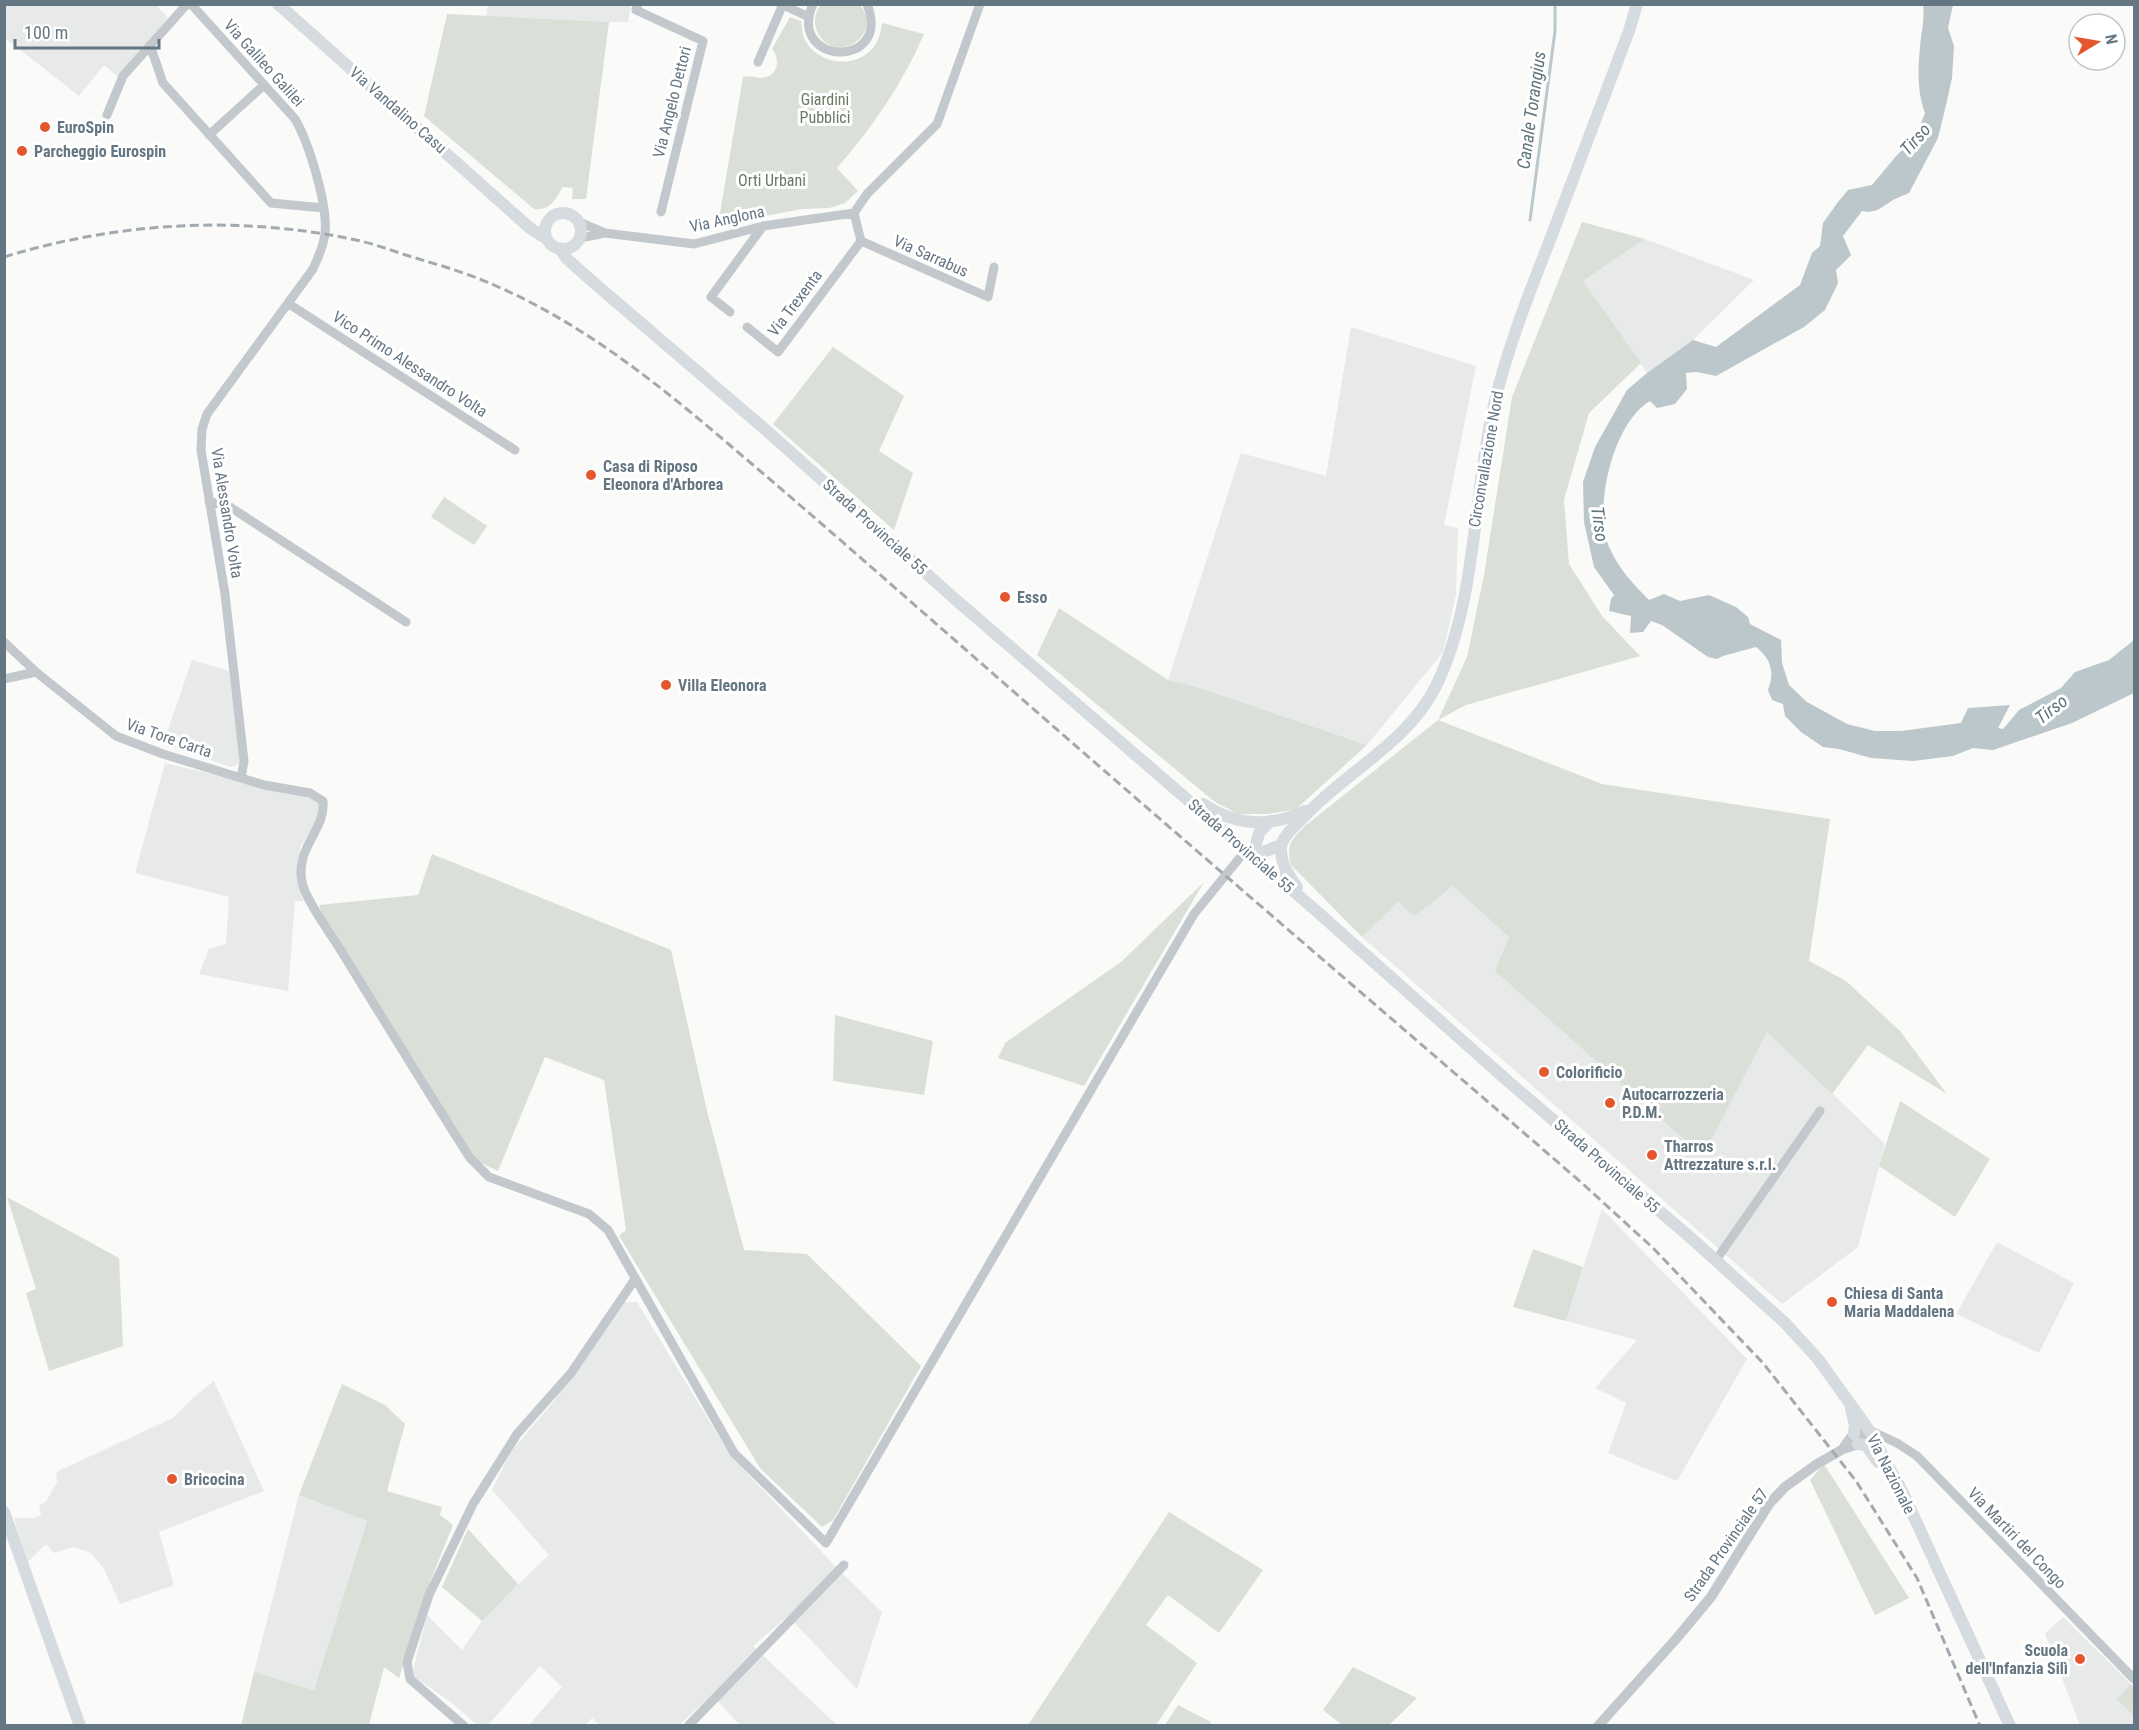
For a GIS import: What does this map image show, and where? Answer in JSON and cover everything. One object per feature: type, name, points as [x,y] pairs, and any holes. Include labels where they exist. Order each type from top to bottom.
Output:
[{"type":"main road","name":"Via Vandalino Casu","points":[[278,4],[518,215],[531,229],[546,238]]},
{"type":"main road","name":"Circonvallazione Nord","points":[[1281,845],[1285,835],[1312,807],[1401,733],[1435,688],[1445,665],[1463,606],[1485,445],[1504,368],[1526,302],[1629,31],[1637,4]]},
{"type":"main road","points":[[518,215],[537,221],[563,213],[574,217],[579,222],[581,232],[577,242],[580,270]]},
{"type":"main road","points":[[551,218],[546,226],[546,238],[580,270]]},
{"type":"main road","points":[[560,249],[577,242]]},
{"type":"main road","name":"Strada Provinciale 55","points":[[580,270],[1314,908],[1510,1083],[1716,1260]]},
{"type":"main road","name":"Circonvallazione Nord","points":[[1166,781],[1216,813],[1241,822],[1270,821],[1297,815],[1312,807]]},
{"type":"main road","points":[[1250,853],[1259,833],[1270,821]]},
{"type":"main road","points":[[1250,853],[1281,845],[1280,856],[1286,872],[1314,908]]},
{"type":"main road","name":"Via Nazionale","points":[[1716,1260],[1785,1323],[1818,1359],[1869,1430],[1903,1493],[2010,1725]]},
{"type":"main road","points":[[1850,1402],[1856,1439],[1872,1451],[1884,1473],[1903,1493]]},
{"type":"main road","points":[[4,1512],[80,1725]]},
{"type":"street","points":[[107,115],[123,76],[189,4]]},
{"type":"street","name":"Via Galileo Galilei","points":[[189,4],[296,119],[305,136],[324,212]]},
{"type":"street","name":"Via Angelo Dettori","points":[[638,4],[636,10],[703,41],[661,212]]},
{"type":"street","points":[[813,4],[809,27],[814,39],[822,48],[834,53],[846,53],[858,48],[867,40],[872,27],[872,16],[867,4]]},
{"type":"street","points":[[861,242],[854,213],[867,194],[937,124],[980,4]]},
{"type":"street","points":[[758,62],[783,5],[809,17]]},
{"type":"street","points":[[150,45],[162,83],[271,203],[324,212]]},
{"type":"street","points":[[209,135],[264,85]]},
{"type":"street","name":"Via Alessandro Volta","points":[[241,778],[244,761],[225,594],[201,450],[202,429],[207,414],[289,304],[321,253],[325,235],[324,212]]},
{"type":"street","name":"Via Anglona","points":[[579,222],[605,233],[694,244],[763,226],[854,213]]},
{"type":"street","points":[[730,312],[711,297],[763,226]]},
{"type":"street","name":"Via Anglona","points":[[577,242],[605,233]]},
{"type":"street","name":"Via Sarrabus","points":[[861,242],[988,297],[994,267]]},
{"type":"street","name":"Via Trexenta","points":[[747,327],[778,352],[861,242]]},
{"type":"street","name":"Vico Primo Alessandro Volta","points":[[289,304],[515,450]]},
{"type":"street","points":[[209,502],[226,505],[406,622]]},
{"type":"street","name":"Via Tore Carta","points":[[4,642],[36,672],[116,736],[163,754],[241,778],[317,796],[323,801],[324,810],[306,846],[302,861],[302,884],[362,986],[470,1158],[489,1177],[589,1214],[608,1230],[635,1279]]},
{"type":"street","points":[[4,679],[36,672]]},
{"type":"street","points":[[464,1725],[410,1679],[407,1662],[429,1595],[473,1504],[517,1434],[571,1373],[635,1279],[734,1453],[826,1543],[1194,914],[1250,853]]},
{"type":"street","points":[[1716,1260],[1820,1111]]},
{"type":"street","points":[[1856,1439],[1862,1429],[1869,1430]]},
{"type":"street","name":"Via Martiri del Congo","points":[[1869,1430],[1897,1443],[1917,1456],[2134,1679]]},
{"type":"street","name":"Strada Provinciale 57","points":[[1598,1725],[1676,1640],[1710,1597],[1768,1504],[1785,1487],[1856,1439]]},
{"type":"street","points":[[688,1725],[844,1565]]},
{"type":"shaded area","points":[[4,5],[156,5],[168,18],[118,77],[104,65],[79,96],[5,38]]},
{"type":"shaded area","points":[[488,5],[631,5],[628,22],[609,22],[486,16]]},
{"type":"shaded area","points":[[1645,239],[1754,280],[1693,340],[1647,373],[1583,281]]},
{"type":"shaded area","points":[[1351,327],[1476,366],[1444,525],[1458,528],[1456,595],[1443,652],[1367,745],[1194,686],[1168,680],[1241,453],[1326,476]]},
{"type":"shaded area","points":[[192,660],[229,671],[240,758],[238,764],[231,767],[163,744]]},
{"type":"shaded area","points":[[165,763],[306,796],[320,804],[320,817],[300,847],[297,875],[303,901],[295,901],[288,991],[199,974],[209,949],[226,944],[229,897],[135,873]]},
{"type":"shaded area","points":[[1453,885],[1510,937],[1703,1155],[1767,1031],[1885,1144],[1858,1247],[1782,1304],[1362,937],[1398,901],[1415,915]]},
{"type":"shaded area","points":[[1602,1209],[1747,1359],[1677,1481],[1608,1453],[1626,1403],[1595,1388],[1637,1340],[1566,1321]]},
{"type":"shaded area","points":[[1997,1242],[2074,1283],[2039,1353],[1956,1314]]},
{"type":"shaded area","points":[[620,1302],[637,1302],[730,1455],[882,1612],[857,1689],[788,1616],[753,1646],[837,1725],[740,1725],[712,1695],[679,1725],[600,1725],[592,1718],[586,1725],[529,1725],[562,1687],[540,1666],[488,1725],[477,1725],[452,1703],[412,1675],[427,1615],[462,1650],[486,1615],[549,1555],[492,1490],[510,1453],[554,1401]]},
{"type":"shaded area","points":[[214,1381],[264,1491],[159,1532],[174,1585],[120,1604],[103,1567],[91,1553],[74,1547],[54,1553],[46,1544],[27,1563],[14,1518],[35,1518],[41,1515],[39,1505],[46,1502],[57,1482],[56,1472],[173,1418]]},
{"type":"shaded area","points":[[299,1495],[367,1521],[314,1690],[254,1672]]},
{"type":"shaded area","name":"Scuola dell'Infanzia Silì","points":[[2063,1617],[2134,1687],[2134,1725],[2080,1725],[2045,1634]]},
{"type":"green space","points":[[821,5],[860,5],[866,17],[866,28],[861,37],[844,47],[834,47],[824,42],[815,24],[816,14]]},
{"type":"green space","points":[[447,14],[609,22],[586,199],[572,199],[573,188],[563,187],[549,206],[534,209],[424,116]]},
{"type":"green space","name":"Giardini Pubblici","points":[[790,17],[801,21],[804,38],[811,48],[826,59],[836,61],[855,60],[871,50],[879,38],[882,23],[924,34],[886,104],[837,168],[858,191],[845,203],[829,208],[802,209],[718,225],[743,77],[762,78],[775,71],[777,62],[772,49]]},
{"type":"green space","points":[[1582,222],[1645,239],[1583,281],[1641,363],[1589,413],[1564,500],[1569,564],[1602,616],[1640,656],[1466,705],[1438,720],[1467,657],[1484,575],[1512,397]]},
{"type":"green space","points":[[833,347],[904,396],[879,451],[913,473],[894,530],[773,424]]},
{"type":"green space","points":[[444,497],[487,526],[474,545],[431,517]]},
{"type":"green space","points":[[1059,608],[1168,680],[1194,686],[1367,745],[1296,809],[1268,814],[1238,814],[1215,802],[1037,655]]},
{"type":"green space","points":[[1438,720],[1602,784],[1830,819],[1809,961],[1846,981],[1900,1031],[1947,1094],[1868,1045],[1832,1094],[1767,1032],[1703,1156],[1495,971],[1509,937],[1453,886],[1414,916],[1398,902],[1362,937],[1291,865],[1289,852],[1291,843],[1305,826]]},
{"type":"green space","points":[[432,854],[671,950],[708,1115],[744,1250],[807,1254],[921,1366],[833,1520],[822,1527],[760,1468],[619,1236],[626,1230],[604,1080],[545,1057],[498,1171],[475,1160],[322,915],[319,905],[418,895]]},
{"type":"green space","points":[[1204,882],[1084,1086],[998,1058],[1005,1043],[1121,962]]},
{"type":"green space","points":[[835,1015],[933,1041],[924,1095],[833,1081]]},
{"type":"green space","points":[[1900,1101],[1990,1159],[1955,1217],[1879,1166]]},
{"type":"green space","points":[[7,1197],[119,1258],[123,1346],[49,1371],[26,1293],[36,1289]]},
{"type":"green space","points":[[1533,1249],[1583,1267],[1566,1321],[1513,1307]]},
{"type":"green space","points":[[342,1384],[385,1405],[405,1424],[387,1491],[442,1507],[440,1515],[453,1525],[430,1582],[399,1678],[384,1667],[369,1725],[241,1726],[254,1672],[314,1690],[367,1521],[299,1495]]},
{"type":"green space","points":[[1824,1464],[1909,1598],[1875,1615],[1810,1480]]},
{"type":"green space","points":[[1169,1512],[1263,1570],[1219,1633],[1168,1595],[1146,1625],[1197,1663],[1156,1725],[1028,1725]]},
{"type":"green space","points":[[468,1529],[518,1584],[482,1621],[442,1587]]},
{"type":"green space","points":[[1353,1667],[1417,1698],[1389,1725],[1342,1725],[1323,1710]]},
{"type":"green space","points":[[2131,1684],[2134,1688],[2134,1716],[2117,1699]]},
{"type":"green space","points":[[1178,1705],[1211,1722],[1209,1725],[1165,1725]]},
{"type":"water","name":"Tirso","points":[[1923,5],[1953,5],[1948,28],[1954,46],[1952,78],[1938,138],[1909,193],[1880,209],[1862,211],[1843,236],[1851,255],[1836,270],[1838,283],[1825,310],[1804,327],[1716,376],[1697,372],[1686,373],[1687,389],[1675,404],[1657,408],[1650,401],[1637,412],[1616,447],[1609,468],[1603,512],[1610,549],[1627,576],[1649,600],[1664,594],[1680,601],[1709,595],[1736,607],[1748,617],[1750,624],[1781,640],[1782,663],[1789,685],[1807,702],[1847,724],[1875,731],[1901,731],[1961,723],[1968,708],[2010,705],[1998,728],[2003,729],[2019,710],[2061,688],[2075,672],[2109,660],[2134,640],[2134,693],[2072,723],[1993,750],[1973,748],[1953,756],[1913,761],[1871,758],[1823,747],[1801,732],[1785,716],[1783,704],[1772,700],[1768,690],[1771,677],[1770,666],[1765,656],[1756,647],[1717,659],[1708,657],[1662,625],[1651,621],[1643,632],[1630,633],[1631,616],[1609,611],[1614,595],[1594,567],[1584,522],[1583,482],[1595,447],[1627,390],[1693,340],[1716,347],[1800,285],[1812,253],[1820,246],[1823,223],[1838,202],[1848,190],[1872,185],[1897,155],[1915,138],[1925,113],[1919,89]]},
{"type":"waterway","name":"Canale Torangius","points":[[1530,220],[1555,31],[1555,4]]},
{"type":"railway","points":[[4,257],[91,236],[179,226],[268,227],[356,240],[484,281],[529,302],[595,340],[657,385],[799,504],[1583,1184],[1653,1248],[1763,1363],[1856,1481],[1917,1578],[1980,1726]]},
{"type":"place","name":"EuroSpin","points":[[45,127]]},
{"type":"place","name":"Parcheggio Eurospin","points":[[22,151]]},
{"type":"place","name":"Casa di Riposo Eleonora d'Arborea","points":[[591,475]]},
{"type":"place","name":"Esso","points":[[1005,597]]},
{"type":"place","name":"Villa Eleonora","points":[[666,685]]},
{"type":"place","name":"Colorificio","points":[[1544,1072]]},
{"type":"place","name":"Autocarrozzeria P.D.M.","points":[[1610,1103]]},
{"type":"place","name":"Tharros Attrezzature s.r.l.","points":[[1652,1155]]},
{"type":"place","name":"Chiesa di Santa Maria Maddalena","points":[[1832,1302]]},
{"type":"place","name":"Bricocina","points":[[172,1479]]},
{"type":"place","name":"Scuola dell'Infanzia Silì","points":[[2080,1659]]},
{"type":"park label","name":"Orti Urbani","points":[[772,180]]}]
